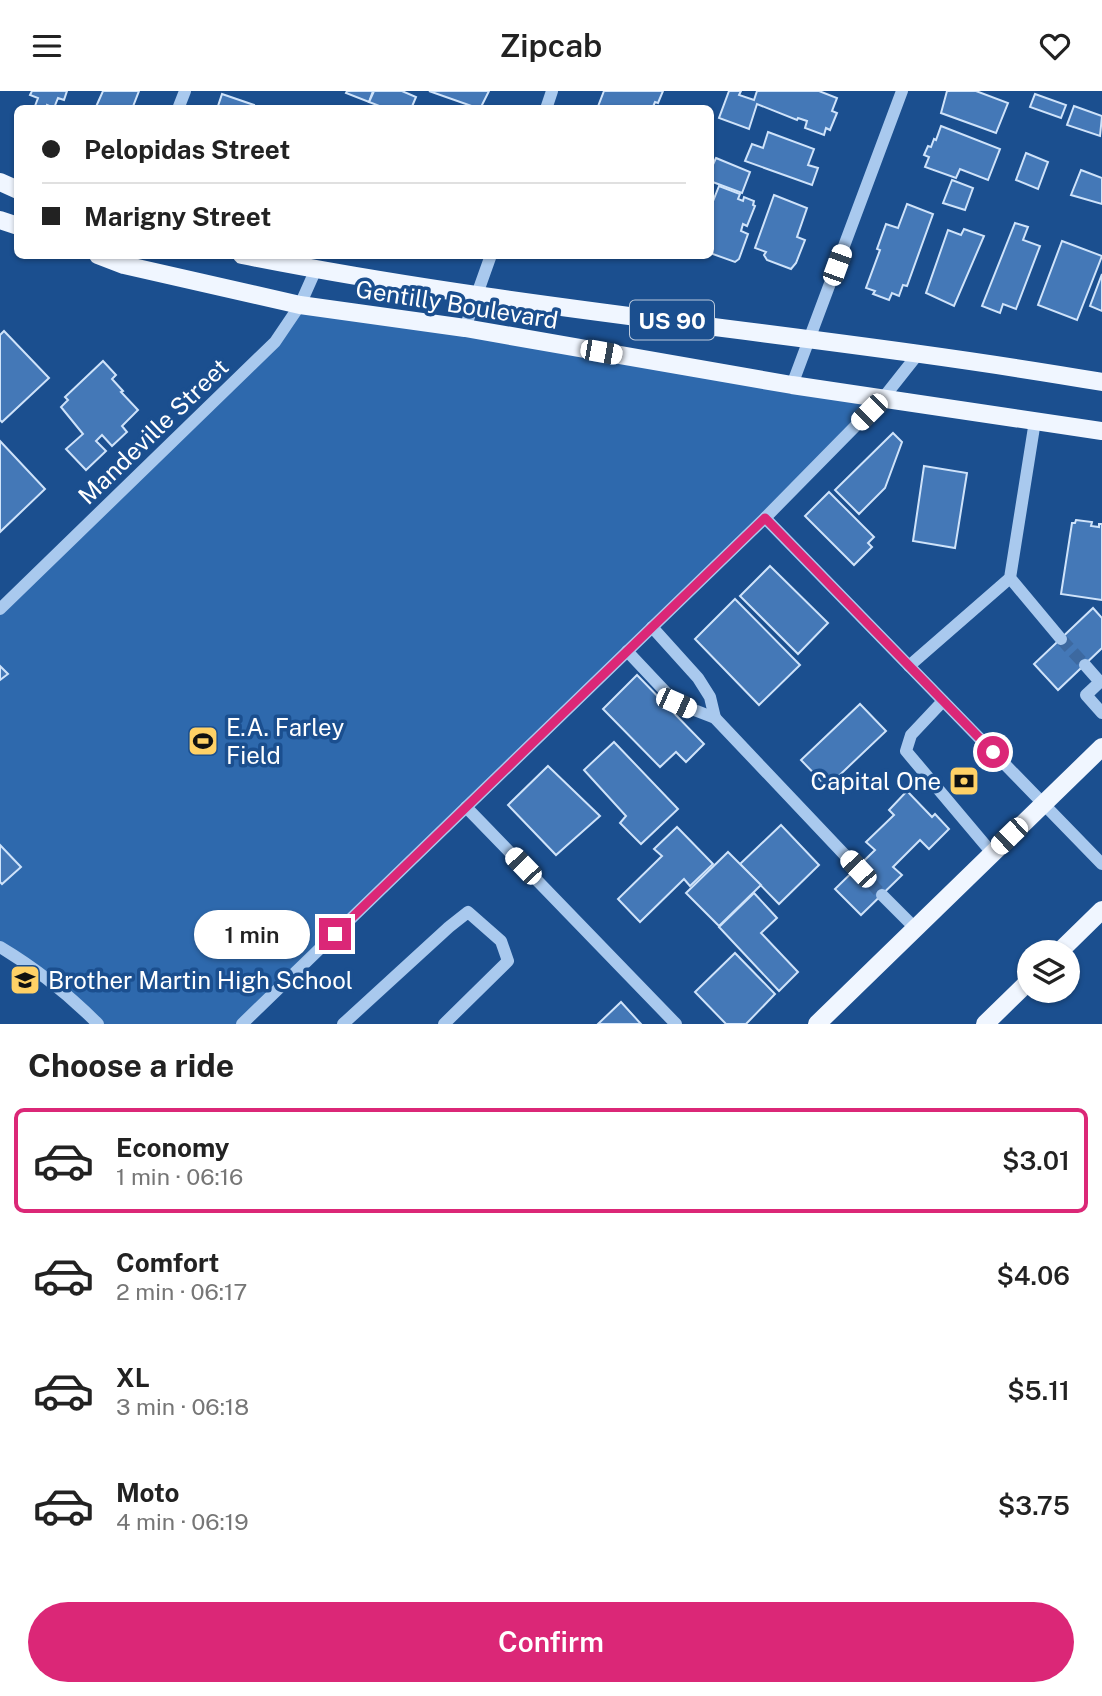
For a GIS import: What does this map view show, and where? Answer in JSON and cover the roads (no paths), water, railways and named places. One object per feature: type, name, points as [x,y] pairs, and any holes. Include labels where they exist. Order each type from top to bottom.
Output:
[{"type":"main road","name":"Gentilly Boulevard","points":[[265,259],[476,295],[918,354],[1102,382]]},
{"type":"main road","name":"Gentilly Boulevard","points":[[126,260],[300,305],[465,328],[792,385],[1102,431]]},
{"type":"main road","points":[[817,1024],[1102,747]]},
{"type":"main road","points":[[1071,940],[1102,910]]},
{"type":"main road","points":[[985,1024],[1017,993]]},
{"type":"street","points":[[792,385],[902,91]]},
{"type":"street","points":[[465,328],[490,259]]},
{"type":"street","name":"Mandeville Street","points":[[0,609],[275,342],[300,305],[316,268]]},
{"type":"street","points":[[242,1024],[765,518],[884,397],[918,354]]},
{"type":"street","points":[[909,666],[1010,578],[1035,421]]},
{"type":"street","points":[[765,518],[1102,864]]},
{"type":"street","points":[[1010,578],[1061,639]]},
{"type":"street","points":[[652,627],[698,678],[710,697],[715,718]]},
{"type":"street","points":[[627,651],[676,703],[715,718],[858,869]]},
{"type":"street","points":[[1085,665],[1101,681],[1086,695],[1102,713]]},
{"type":"street","points":[[943,701],[911,735],[906,751],[992,853]]},
{"type":"street","points":[[466,807],[676,1024]]},
{"type":"street","points":[[882,895],[915,928]]},
{"type":"street","points":[[343,1024],[468,912],[501,941],[508,961],[444,1024]]},
{"type":"street","points":[[0,947],[31,965],[98,1024]]},
{"type":"tunnel","points":[[1061,639],[1085,665]]},
{"type":"tunnel","points":[[858,869],[882,895]]},
{"type":"place","name":"E.A. Farley Field","points":[[203,741]]},
{"type":"place","name":"Capital One","points":[[964,781]]},
{"type":"place","name":"Brother Martin High School","points":[[25,980]]}]
